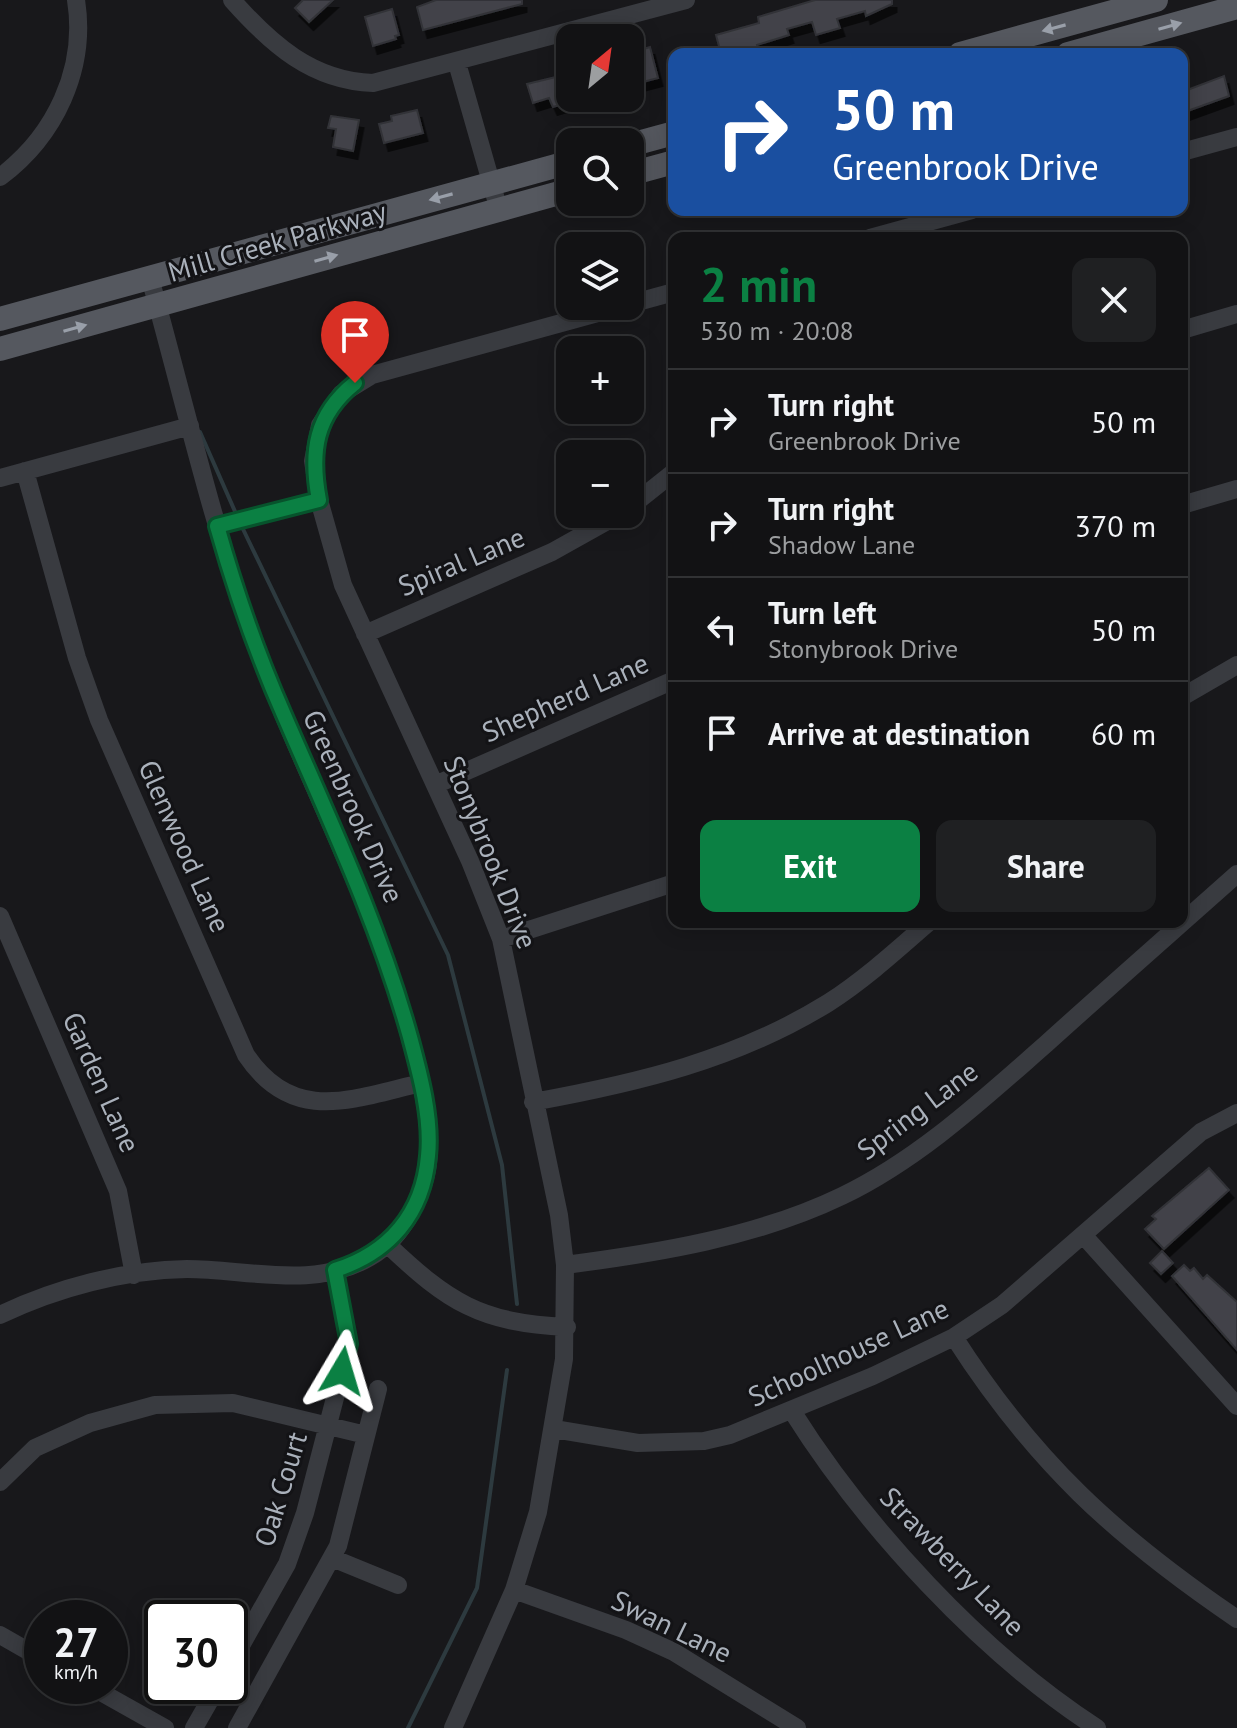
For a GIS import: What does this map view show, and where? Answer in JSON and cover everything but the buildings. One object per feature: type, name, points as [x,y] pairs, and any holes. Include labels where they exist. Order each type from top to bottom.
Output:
[{"type":"main road","points":[[982,48],[1156,0]]},
{"type":"main road","points":[[1120,47],[1237,7]]},
{"type":"main road","points":[[644,141],[668,135]]},
{"type":"main road","points":[[644,170],[668,164]]},
{"type":"main road","name":"Mill Creek Parkway","points":[[0,319],[556,166]]},
{"type":"main road","name":"Mill Creek Parkway","points":[[0,349],[556,194]]},
{"type":"street","points":[[0,177],[41,137],[63,99],[76,57],[76,0]]},
{"type":"street","points":[[241,3],[284,52],[341,80],[392,81],[686,0]]},
{"type":"street","points":[[1110,13],[1120,47]]},
{"type":"street","points":[[457,63],[499,210]]},
{"type":"street","points":[[1188,150],[1237,137]]},
{"type":"street","points":[[892,232],[950,216]]},
{"type":"street","name":"Greenbrook Drive","points":[[0,1315],[55,1292],[134,1275],[188,1269],[292,1276],[335,1270],[361,1262],[387,1244],[406,1219],[424,1179],[429,1146],[421,1083],[376,928],[276,696],[217,526],[150,278]]},
{"type":"street","points":[[644,300],[668,294]]},
{"type":"street","points":[[1188,328],[1237,314]]},
{"type":"street","name":"Stonybrook Drive","points":[[453,1728],[514,1590],[538,1512],[554,1429],[567,1327],[565,1265],[559,1215],[501,939],[435,785],[343,585],[319,500],[313,461],[320,425],[329,408],[355,383],[372,375],[572,320]]},
{"type":"street","points":[[0,478],[190,426]]},
{"type":"street","name":"Glenwood Lane","points":[[25,471],[77,658],[99,720],[246,1055],[267,1082],[290,1097],[306,1101],[324,1103],[421,1083]]},
{"type":"street","points":[[644,496],[668,477]]},
{"type":"street","points":[[1188,503],[1237,489]]},
{"type":"street","points":[[217,526],[319,500]]},
{"type":"street","name":"Spiral Lane","points":[[365,634],[552,552],[595,528]]},
{"type":"street","points":[[1188,694],[1237,665]]},
{"type":"street","name":"Shepherd Lane","points":[[435,785],[668,683]]},
{"type":"street","name":"Spring Lane","points":[[1188,918],[1237,874]]},
{"type":"street","points":[[501,939],[668,885]]},
{"type":"street","name":"Garden Lane","points":[[0,916],[118,1191],[134,1275]]},
{"type":"street","points":[[533,1102],[651,1079],[730,1053],[830,1002],[922,928]]},
{"type":"street","name":"Spring Lane","points":[[565,1265],[676,1247],[733,1234],[824,1204],[880,1176],[974,1108],[1176,928]]},
{"type":"street","name":"Schoolhouse Lane","points":[[554,1429],[670,1445],[730,1435],[792,1411],[954,1337],[1002,1305],[1201,1132],[1237,1113]]},
{"type":"street","points":[[1084,1236],[1237,1406]]},
{"type":"street","points":[[387,1244],[438,1290],[468,1308],[498,1320],[567,1327]]},
{"type":"street","name":"Oak Court","points":[[248,1633],[287,1564],[305,1513],[349,1344],[335,1270]]},
{"type":"street","points":[[954,1337],[1017,1429],[1072,1490],[1160,1566],[1237,1619]]},
{"type":"street","points":[[237,1728],[338,1546],[378,1389]]},
{"type":"street","points":[[0,1482],[35,1448],[90,1423],[155,1405],[233,1403],[366,1435]]},
{"type":"street","name":"Strawberry Lane","points":[[792,1411],[834,1474],[942,1596],[1008,1659],[1097,1728]]},
{"type":"street","points":[[332,1558],[398,1585]]},
{"type":"street","name":"Swan Lane","points":[[514,1590],[626,1630],[674,1652],[797,1728]]},
{"type":"street","points":[[0,1635],[24,1649]]},
{"type":"street","points":[[122,1704],[165,1728]]},
{"type":"street","points":[[194,1728],[208,1704]]},
{"type":"waterway","points":[[200,432],[237,516]]},
{"type":"waterway","points":[[242,527],[448,955],[502,1165],[517,1304]]},
{"type":"waterway","points":[[408,1728],[477,1588],[507,1370]]},
{"type":"route","points":[[342,1371],[349,1344],[335,1270],[372,1257],[385,1246],[398,1232],[417,1200],[429,1146],[421,1083],[392,972],[376,928],[281,710],[253,638],[217,526],[319,500],[313,461],[320,425],[329,408],[355,383]]}]
